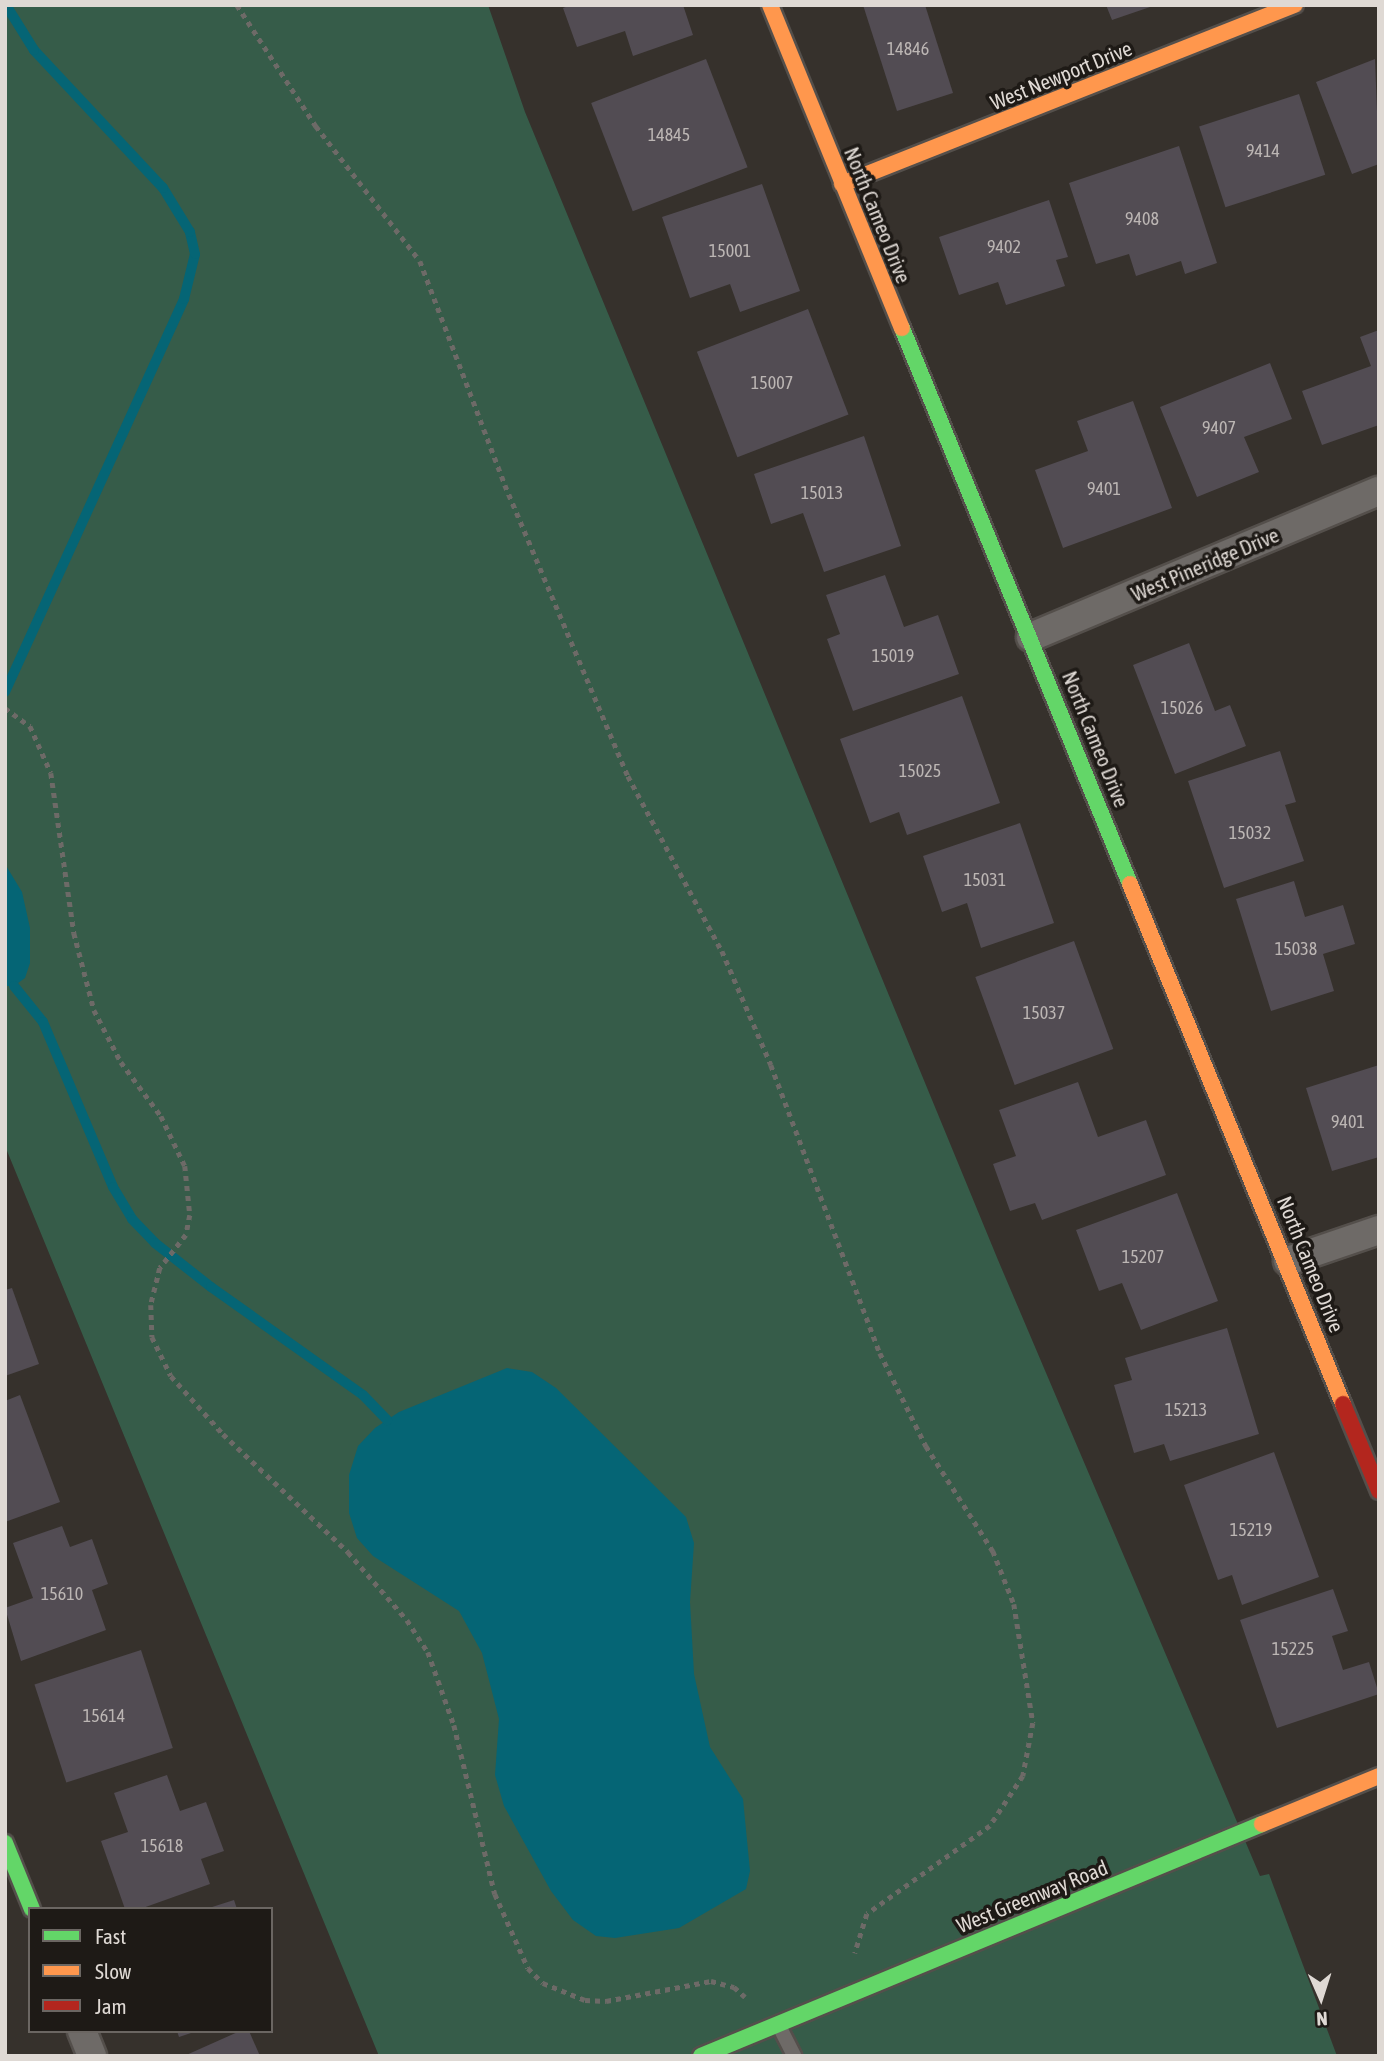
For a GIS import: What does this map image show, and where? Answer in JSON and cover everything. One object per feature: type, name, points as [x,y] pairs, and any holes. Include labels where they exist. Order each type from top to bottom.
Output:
[{"type":"street","name":"North Cameo Drive","points":[[770,5],[1288,1261],[1379,1491]]},
{"type":"street","name":"West Newport Drive","points":[[842,184],[1294,5]]},
{"type":"street","name":"West Pineridge Drive","points":[[1031,637],[1379,491]]},
{"type":"street","points":[[1288,1261],[1379,1230]]},
{"type":"street","name":"West Greenway Road","points":[[701,2056],[1379,1776]]},
{"type":"street","points":[[5,1843],[31,1907]]},
{"type":"street","points":[[83,2033],[92,2056]]},
{"type":"lane","points":[[773,2026],[794,2056]]},
{"type":"path","points":[[237,5],[316,126],[420,261],[505,485],[628,776],[722,951],[771,1065],[880,1353],[915,1426],[993,1550],[1014,1604],[1033,1723],[1023,1776],[990,1826],[867,1914],[855,1950],[854,1993]]},
{"type":"path","points":[[5,708],[17,714],[43,746],[51,773],[74,933],[94,1010],[121,1062],[161,1116],[185,1166],[190,1214],[177,1250],[160,1268],[151,1324],[171,1376],[223,1434],[348,1552],[407,1620],[428,1652],[454,1725],[495,1894],[528,1968],[543,1983],[585,2000],[652,1993],[686,1983],[711,1981],[734,1987],[773,2026]]},
{"type":"green space","points":[[5,5],[488,5],[525,112],[998,1260],[1260,1876],[1269,1874],[1337,2056],[379,2056],[5,1146]]},
{"type":"water","points":[[5,864],[22,892],[30,928],[30,963],[25,978],[14,986],[5,986]]},
{"type":"water","points":[[507,1368],[532,1372],[556,1388],[686,1517],[694,1543],[690,1602],[694,1674],[710,1747],[743,1799],[750,1871],[746,1889],[679,1928],[615,1938],[596,1936],[573,1920],[551,1891],[504,1806],[495,1775],[499,1719],[482,1653],[459,1611],[373,1556],[357,1538],[349,1513],[349,1475],[358,1446],[375,1428],[399,1412]]},
{"type":"building","points":[[571,5],[683,5],[693,35],[633,56],[625,31],[577,47],[563,8]]},
{"type":"building","points":[[863,5],[925,5],[953,93],[897,111]]},
{"type":"building","points":[[1106,5],[1153,5],[1153,6],[1112,20]]},
{"type":"building","points":[[706,59],[748,167],[633,211],[591,103]]},
{"type":"building","points":[[1375,59],[1379,164],[1352,174],[1316,82]]},
{"type":"building","points":[[1299,94],[1325,175],[1225,207],[1199,126]]},
{"type":"building","points":[[1179,146],[1217,263],[1185,274],[1181,261],[1136,276],[1129,254],[1096,264],[1069,183]]},
{"type":"building","points":[[762,184],[800,291],[740,312],[730,284],[690,298],[662,217]]},
{"type":"building","points":[[1049,200],[1068,257],[1056,260],[1065,286],[1006,305],[998,282],[959,295],[939,237]]},
{"type":"building","points":[[808,309],[848,414],[737,457],[697,352]]},
{"type":"building","points":[[1379,330],[1379,425],[1322,445],[1302,391],[1371,366],[1360,337]]},
{"type":"building","points":[[1270,363],[1292,419],[1244,437],[1259,472],[1197,497],[1160,407]]},
{"type":"building","points":[[1133,401],[1172,508],[1063,548],[1035,470],[1088,451],[1077,421]]},
{"type":"building","points":[[864,436],[901,546],[824,572],[803,513],[771,524],[754,474]]},
{"type":"building","points":[[885,575],[904,627],[938,615],[959,674],[853,711],[827,639],[840,634],[826,595]]},
{"type":"building","points":[[1189,643],[1215,711],[1230,705],[1246,746],[1175,774],[1133,665]]},
{"type":"building","points":[[962,696],[1000,803],[907,835],[899,812],[870,823],[840,739]]},
{"type":"building","points":[[1280,751],[1296,802],[1285,805],[1304,861],[1224,888],[1188,781]]},
{"type":"building","points":[[1020,823],[1054,923],[981,948],[967,903],[942,912],[923,856]]},
{"type":"building","points":[[1294,881],[1305,917],[1343,905],[1355,944],[1323,954],[1334,991],[1271,1011],[1236,899]]},
{"type":"building","points":[[1074,941],[1113,1049],[1015,1085],[975,977]]},
{"type":"building","points":[[1379,1065],[1379,1157],[1332,1171],[1306,1088]]},
{"type":"building","points":[[1078,1082],[1098,1137],[1146,1120],[1166,1175],[1042,1220],[1035,1203],[1010,1211],[993,1164],[1016,1156],[999,1110]]},
{"type":"building","points":[[1177,1193],[1218,1301],[1141,1330],[1122,1283],[1099,1291],[1076,1230]]},
{"type":"building","points":[[12,1288],[39,1364],[5,1376],[5,1290]]},
{"type":"building","points":[[1227,1328],[1259,1434],[1170,1461],[1164,1444],[1134,1453],[1114,1385],[1132,1380],[1125,1358]]},
{"type":"building","points":[[20,1395],[60,1502],[5,1522],[5,1401]]},
{"type":"building","points":[[1274,1452],[1319,1577],[1242,1605],[1232,1575],[1218,1580],[1184,1485]]},
{"type":"building","points":[[62,1526],[70,1547],[92,1539],[108,1584],[92,1590],[106,1630],[21,1661],[5,1608],[33,1598],[13,1543]]},
{"type":"building","points":[[1333,1589],[1348,1631],[1332,1636],[1343,1670],[1369,1662],[1379,1694],[1277,1728],[1240,1620]]},
{"type":"building","points":[[141,1650],[173,1748],[66,1783],[34,1685]]},
{"type":"building","points":[[167,1775],[180,1811],[206,1802],[224,1851],[201,1859],[210,1884],[146,1907],[124,1907],[101,1841],[128,1832],[114,1793]]},
{"type":"building","points":[[234,1900],[236,1907],[212,1907]]},
{"type":"building","points":[[236,2033],[250,2033],[260,2056],[184,2056]]},
{"type":"waterway","points":[[5,692],[184,299],[195,254],[190,232],[163,188],[34,50],[6,5]]},
{"type":"waterway","points":[[14,986],[43,1022],[113,1187],[132,1219],[155,1243],[211,1287],[363,1395],[387,1420]]},
{"type":"traffic: fast","points":[[902,328],[1130,884]]},
{"type":"traffic: fast","points":[[701,2056],[1262,1824]]},
{"type":"traffic: fast","points":[[5,1843],[31,1907]]},
{"type":"traffic: slow","points":[[770,5],[902,328]]},
{"type":"traffic: slow","points":[[842,184],[1295,5]]},
{"type":"traffic: slow","points":[[1130,884],[1343,1404]]},
{"type":"traffic: slow","points":[[1262,1824],[1379,1776]]},
{"type":"traffic: jam","points":[[1343,1404],[1379,1491]]}]
